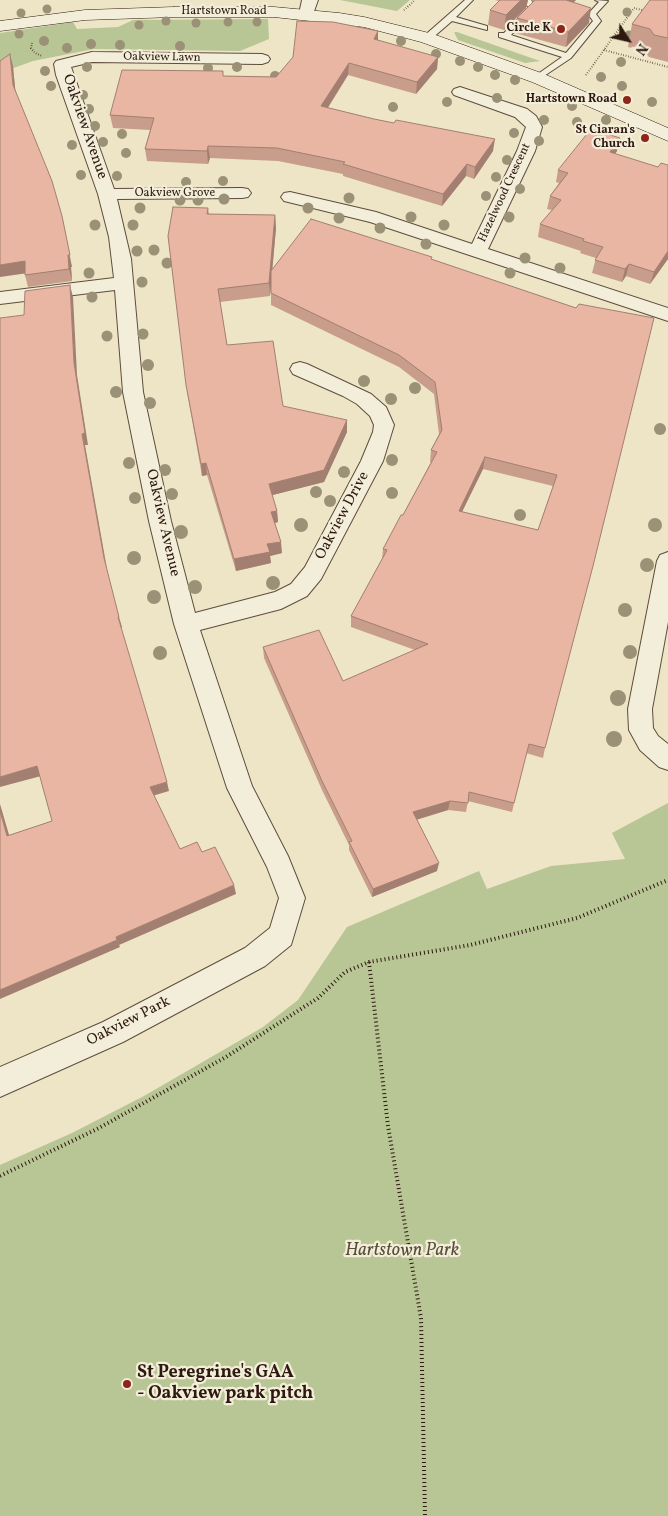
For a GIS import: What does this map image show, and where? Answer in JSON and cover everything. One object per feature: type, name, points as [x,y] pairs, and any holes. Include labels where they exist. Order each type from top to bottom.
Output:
[{"type":"street","name":"Hartstown Road","points":[[0,26],[94,14],[309,7],[426,38],[538,78],[668,134]]},
{"type":"street","name":"Oakview Lawn","points":[[62,64],[92,57],[262,59]]},
{"type":"street","name":"Oakview Avenue","points":[[62,64],[107,194],[118,237],[124,283],[133,392],[160,521],[186,624],[240,788],[279,864],[292,898],[281,936],[255,957]]},
{"type":"street","name":"Hazelwood Crescent","points":[[460,92],[521,113],[530,120],[534,127],[526,151],[477,252]]},
{"type":"street","name":"Oakview Grove","points":[[107,194],[242,194]]},
{"type":"street","name":"Hazelwood Crescent","points":[[290,197],[376,218],[668,315]]},
{"type":"street","points":[[0,298],[124,283]]},
{"type":"street","name":"Oakview Drive","points":[[186,624],[281,600],[299,590],[313,573],[372,461],[384,425],[379,412],[364,398],[300,369]]},
{"type":"street","points":[[668,561],[640,709],[641,730],[649,743],[668,759]]},
{"type":"street","name":"Oakview Park","points":[[0,1082],[113,1032],[255,957]]},
{"type":"lane","points":[[426,38],[451,18],[469,0]]},
{"type":"lane","points":[[523,0],[528,2],[533,8],[504,35],[568,56]]},
{"type":"lane","points":[[538,78],[568,56],[597,21],[592,14],[604,1],[599,0]]},
{"type":"lane","points":[[451,18],[484,28]]},
{"type":"path","points":[[589,80],[584,78],[634,8],[651,13]]},
{"type":"path","points":[[604,50],[668,67]]},
{"type":"path","points":[[0,1176],[99,1128],[226,1058],[312,1002],[346,972],[370,962],[470,945],[577,918],[668,880]]},
{"type":"path","points":[[370,962],[388,1126],[421,1318],[426,1516]]},
{"type":"green space","points":[[340,0],[410,0],[397,11]]},
{"type":"green space","points":[[268,19],[269,39],[240,51],[94,49],[33,61],[0,73],[0,33],[73,22],[77,29],[118,27],[133,20]]},
{"type":"green space","points":[[454,32],[540,61],[525,63],[458,40]]},
{"type":"green space","name":"Hartstown Park","points":[[668,803],[668,1516],[0,1516],[0,1165],[72,1133],[144,1096],[263,1027],[298,1000],[347,927],[479,871],[487,889],[551,866],[625,859],[612,833]]},
{"type":"building","points":[[500,0],[521,0],[506,15],[490,10]]},
{"type":"building","points":[[535,0],[566,0],[591,8],[568,32],[517,18]]},
{"type":"building","points":[[650,0],[668,0],[668,38],[654,35],[650,29],[632,24]]},
{"type":"building","points":[[297,21],[333,22],[378,31],[374,39],[438,57],[417,82],[349,63],[321,106],[394,123],[396,120],[495,139],[475,167],[467,164],[443,194],[343,164],[345,162],[277,148],[208,146],[207,151],[145,149],[154,118],[110,115],[122,70],[223,71],[223,76],[276,77],[293,57]]},
{"type":"building","points":[[10,54],[13,85],[52,181],[62,216],[70,255],[68,255],[69,269],[25,275],[25,261],[0,265],[0,61]]},
{"type":"building","points":[[591,129],[620,138],[610,152],[658,167],[661,163],[668,165],[668,251],[654,272],[629,264],[625,269],[595,260],[603,247],[540,224],[561,200],[550,196],[568,173],[558,170]]},
{"type":"building","points":[[173,207],[208,208],[207,214],[275,215],[269,283],[218,289],[227,345],[273,341],[283,406],[347,420],[324,470],[269,484],[277,511],[271,512],[281,542],[267,544],[270,552],[234,559],[206,463],[201,464],[186,385],[168,236]]},
{"type":"building","points":[[311,219],[432,257],[431,259],[576,308],[579,304],[654,318],[593,566],[545,748],[529,744],[514,803],[469,792],[468,803],[450,801],[413,812],[439,863],[373,889],[349,842],[352,841],[322,781],[263,647],[319,630],[343,681],[428,644],[351,616],[387,550],[383,549],[437,452],[431,450],[442,430],[435,382],[399,355],[271,293],[271,271]],"holes":[[[485,457],[557,475],[538,530],[459,511]]]},
{"type":"building","points":[[70,285],[74,363],[85,433],[82,434],[104,558],[118,617],[167,782],[150,787],[180,849],[197,842],[202,852],[215,847],[234,885],[116,937],[117,940],[0,990],[0,811],[7,836],[52,821],[37,766],[0,777],[0,318],[24,315],[25,291]]},
{"type":"place","name":"Circle K","points":[[561,29]]},
{"type":"place","name":"Hartstown Road","points":[[627,100]]},
{"type":"place","name":"St Ciaran's Church","points":[[645,138]]},
{"type":"place","name":"St Peregrine's GAA - Oakview park pitch","points":[[127,1384]]}]
